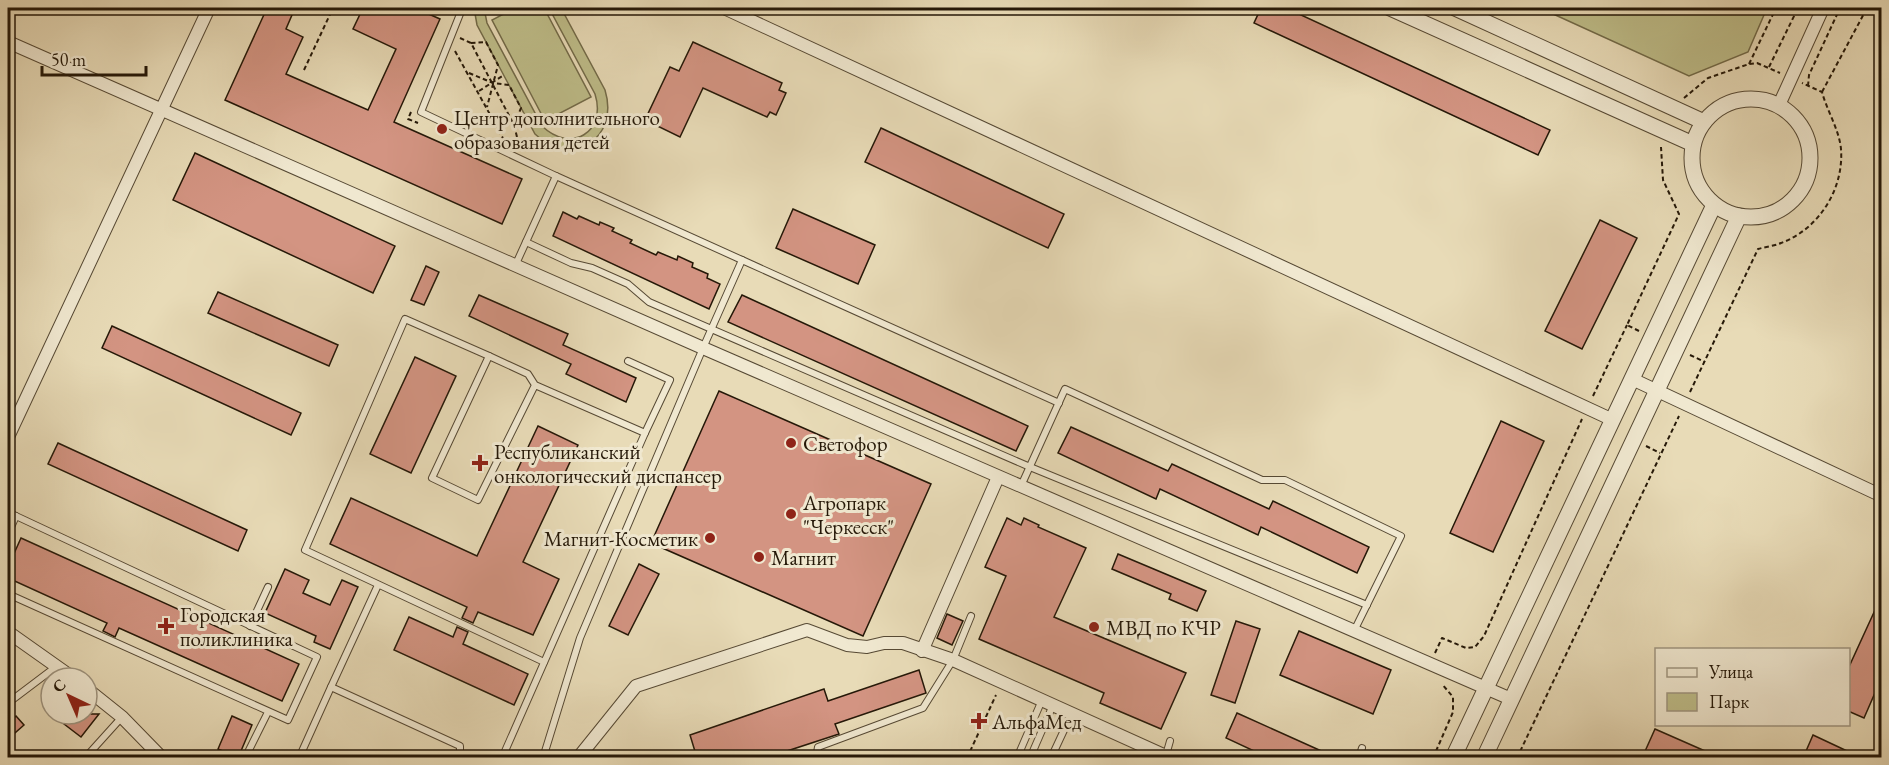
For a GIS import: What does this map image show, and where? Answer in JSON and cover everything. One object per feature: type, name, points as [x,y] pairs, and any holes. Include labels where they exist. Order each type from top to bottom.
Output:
[{"type":"street","points":[[8,437],[209,8]]},
{"type":"street","points":[[724,8],[1613,420]]},
{"type":"street","points":[[1390,8],[1694,144]]},
{"type":"street","points":[[1455,8],[1704,122]]},
{"type":"street","points":[[1779,105],[1823,8]]},
{"type":"street","points":[[8,42],[702,348],[1511,699]]},
{"type":"street","points":[[1741,99],[1760,99],[1779,105],[1794,117],[1805,133],[1810,152],[1809,171],[1802,190],[1788,204],[1771,214],[1751,218],[1732,215],[1714,205],[1701,191],[1693,173],[1691,153],[1696,134],[1707,117],[1722,105],[1741,99]]},
{"type":"street","points":[[1453,758],[1714,205]]},
{"type":"street","points":[[1484,758],[1739,216]]},
{"type":"street","points":[[1632,379],[1881,496]]},
{"type":"street","points":[[922,651],[998,477]]},
{"type":"street","points":[[578,758],[636,686],[807,630],[847,645],[867,647],[884,643],[903,643],[953,660],[1168,756]]},
{"type":"street","points":[[8,632],[57,666]]},
{"type":"street","points":[[99,699],[122,717],[162,758]]},
{"type":"lane","points":[[454,8],[460,14],[421,112],[556,176],[1059,403]]},
{"type":"lane","points":[[515,266],[556,176]]},
{"type":"lane","points":[[526,242],[571,263],[592,268],[628,284],[649,302],[1030,467],[1367,605]]},
{"type":"lane","points":[[543,758],[580,638],[702,348],[742,260]]},
{"type":"lane","points":[[544,662],[305,550],[405,319],[528,374],[536,385],[645,433]]},
{"type":"lane","points":[[489,356],[432,478],[478,500],[536,385]]},
{"type":"lane","points":[[502,758],[669,380],[628,361]]},
{"type":"lane","points":[[1021,487],[1065,389],[1262,480],[1285,480],[1401,536],[1354,631]]},
{"type":"lane","points":[[8,513],[316,657],[288,720],[8,594]]},
{"type":"lane","points":[[8,534],[16,516]]},
{"type":"lane","points":[[300,758],[378,585]]},
{"type":"lane","points":[[250,626],[268,586]]},
{"type":"lane","points":[[816,758],[818,747],[923,708],[953,660],[972,616]]},
{"type":"lane","points":[[8,703],[39,680]]},
{"type":"lane","points":[[331,687],[460,746],[460,758]]},
{"type":"lane","points":[[1017,758],[1048,702]]},
{"type":"lane","points":[[1030,758],[1048,702]]},
{"type":"lane","points":[[245,758],[268,712]]},
{"type":"lane","points":[[1051,758],[1072,713]]},
{"type":"lane","points":[[85,758],[122,717]]},
{"type":"lane","points":[[1168,756],[1170,741]]},
{"type":"lane","points":[[1359,758],[1362,748]]},
{"type":"path","points":[[304,70],[333,8]]},
{"type":"path","points":[[1749,64],[1776,8]]},
{"type":"path","points":[[1768,68],[1798,8]]},
{"type":"path","points":[[1808,86],[1809,75],[1840,8]]},
{"type":"path","points":[[1517,758],[1758,249],[1781,243],[1808,228],[1828,206],[1839,178],[1841,148],[1822,92],[1867,8]]},
{"type":"path","points":[[451,59],[464,31]]},
{"type":"path","points":[[460,38],[471,43],[486,42],[498,65],[487,106]]},
{"type":"path","points":[[471,43],[514,125],[521,151],[514,156]]},
{"type":"path","points":[[455,50],[505,142],[495,138]]},
{"type":"path","points":[[1678,110],[1684,96],[1708,78],[1749,64],[1757,63],[1822,92]]},
{"type":"path","points":[[468,73],[493,83],[509,85],[521,108],[514,125]]},
{"type":"path","points":[[479,91],[504,75]]},
{"type":"path","points":[[413,108],[408,119],[419,123]]},
{"type":"path","points":[[1667,133],[1660,150],[1663,180],[1679,214]]},
{"type":"path","points":[[1430,664],[1442,638],[1466,648],[1475,647],[1484,636],[1583,417]]},
{"type":"path","points":[[1433,758],[1453,712],[1453,697],[1444,686],[1434,680]]},
{"type":"path","points":[[967,758],[1001,681]]},
{"type":"green space","points":[[474,8],[484,8],[487,23],[542,126],[564,138],[575,138],[584,135],[591,128],[596,119],[597,107],[595,94],[549,8],[561,8],[605,90],[608,107],[599,135],[589,144],[563,149],[549,144],[535,134],[477,25]]},
{"type":"green space","points":[[515,8],[544,8],[591,97],[545,121],[492,20]]},
{"type":"green space","points":[[1540,8],[1767,8],[1748,52],[1689,76]]},
{"type":"building","points":[[267,8],[295,8],[286,29],[303,37],[286,74],[368,110],[396,49],[353,29],[363,8],[415,8],[440,19],[394,122],[522,179],[502,224],[225,100]]},
{"type":"building","points":[[1261,8],[1286,8],[1550,130],[1538,155],[1254,23]]},
{"type":"building","points":[[693,42],[782,83],[779,90],[786,93],[776,115],[770,112],[767,117],[703,88],[680,137],[645,120],[670,67],[679,71]]},
{"type":"building","points":[[881,128],[1064,214],[1048,248],[865,162]]},
{"type":"building","points":[[195,153],[395,246],[373,293],[173,200]]},
{"type":"building","points":[[793,209],[875,245],[858,284],[776,248]]},
{"type":"building","points":[[563,212],[577,219],[579,216],[599,225],[600,222],[614,228],[612,231],[632,240],[630,243],[656,255],[658,252],[677,260],[678,256],[693,263],[692,267],[708,274],[707,278],[720,284],[709,309],[553,236]]},
{"type":"building","points":[[1600,220],[1637,238],[1582,349],[1545,331]]},
{"type":"building","points":[[426,266],[439,272],[424,305],[411,300]]},
{"type":"building","points":[[218,292],[338,345],[329,366],[208,313]]},
{"type":"building","points":[[479,295],[568,334],[563,345],[636,378],[626,402],[566,374],[571,364],[469,316]]},
{"type":"building","points":[[742,295],[1028,426],[1016,451],[728,322]]},
{"type":"building","points":[[112,326],[301,413],[291,435],[102,348]]},
{"type":"building","points":[[415,357],[456,376],[411,473],[370,454]]},
{"type":"building","name":"Агропарк \"Черкесск\"","points":[[719,391],[931,484],[863,636],[651,543]]},
{"type":"building","points":[[1501,421],[1544,441],[1493,552],[1450,533]]},
{"type":"building","name":"Республиканский онкологический диспансер","points":[[538,426],[578,445],[523,562],[559,579],[533,635],[478,612],[473,623],[462,618],[467,607],[330,544],[351,498],[477,556]]},
{"type":"building","points":[[1071,427],[1168,471],[1172,464],[1269,509],[1273,501],[1369,547],[1357,573],[1261,527],[1258,535],[1160,489],[1156,499],[1058,453]]},
{"type":"building","points":[[58,443],[247,530],[238,551],[48,464]]},
{"type":"building","points":[[1007,518],[1021,525],[1024,518],[1039,525],[1038,527],[1086,548],[1054,617],[1186,673],[1161,729],[1100,703],[1104,693],[979,639],[1006,576],[985,567]]},
{"type":"building","points":[[21,538],[299,664],[282,701],[119,628],[115,637],[103,631],[107,623],[8,578],[8,567]]},
{"type":"building","points":[[1118,554],[1206,591],[1197,611],[1169,599],[1171,594],[1112,569]]},
{"type":"building","points":[[639,564],[659,574],[628,635],[609,626]]},
{"type":"building","points":[[285,569],[309,580],[303,593],[330,605],[342,580],[358,587],[330,649],[314,642],[316,636],[265,613]]},
{"type":"building","points":[[1881,597],[1881,679],[1864,718],[1850,712],[1850,665]]},
{"type":"building","points":[[947,614],[963,621],[952,645],[937,638]]},
{"type":"building","points":[[409,617],[453,637],[457,627],[468,632],[463,644],[528,674],[514,705],[394,650]]},
{"type":"building","points":[[1236,621],[1260,629],[1235,703],[1211,695]]},
{"type":"building","points":[[1299,631],[1391,670],[1373,714],[1280,675]]},
{"type":"building","points":[[919,670],[926,693],[835,724],[839,734],[778,754],[781,758],[697,758],[690,735],[824,689],[828,701]]},
{"type":"building","points":[[1237,713],[1337,758],[1269,758],[1226,738]]},
{"type":"building","points":[[16,716],[24,725],[8,739],[8,723]]},
{"type":"building","points":[[232,716],[252,725],[238,758],[218,749]]},
{"type":"building","points":[[67,726],[90,726],[81,737]]},
{"type":"building","points":[[1655,729],[1721,758],[1642,758]]},
{"type":"building","points":[[1813,735],[1862,758],[1803,758]]},
{"type":"place","name":"Центр дополнительного образования детей","points":[[442,129]]},
{"type":"place","name":"Светофор","points":[[791,443]]},
{"type":"place","name":"Республиканский онкологический диспансер","points":[[480,463]]},
{"type":"place","name":"Агропарк \"Черкесск\"","points":[[791,514]]},
{"type":"place","name":"Магнит-Косметик","points":[[710,538]]},
{"type":"place","name":"Магнит","points":[[759,557]]},
{"type":"place","name":"Городская поликлиника","points":[[166,626]]},
{"type":"place","name":"МВД по КЧР","points":[[1094,627]]},
{"type":"place","name":"АльфаМед","points":[[979,721]]}]
